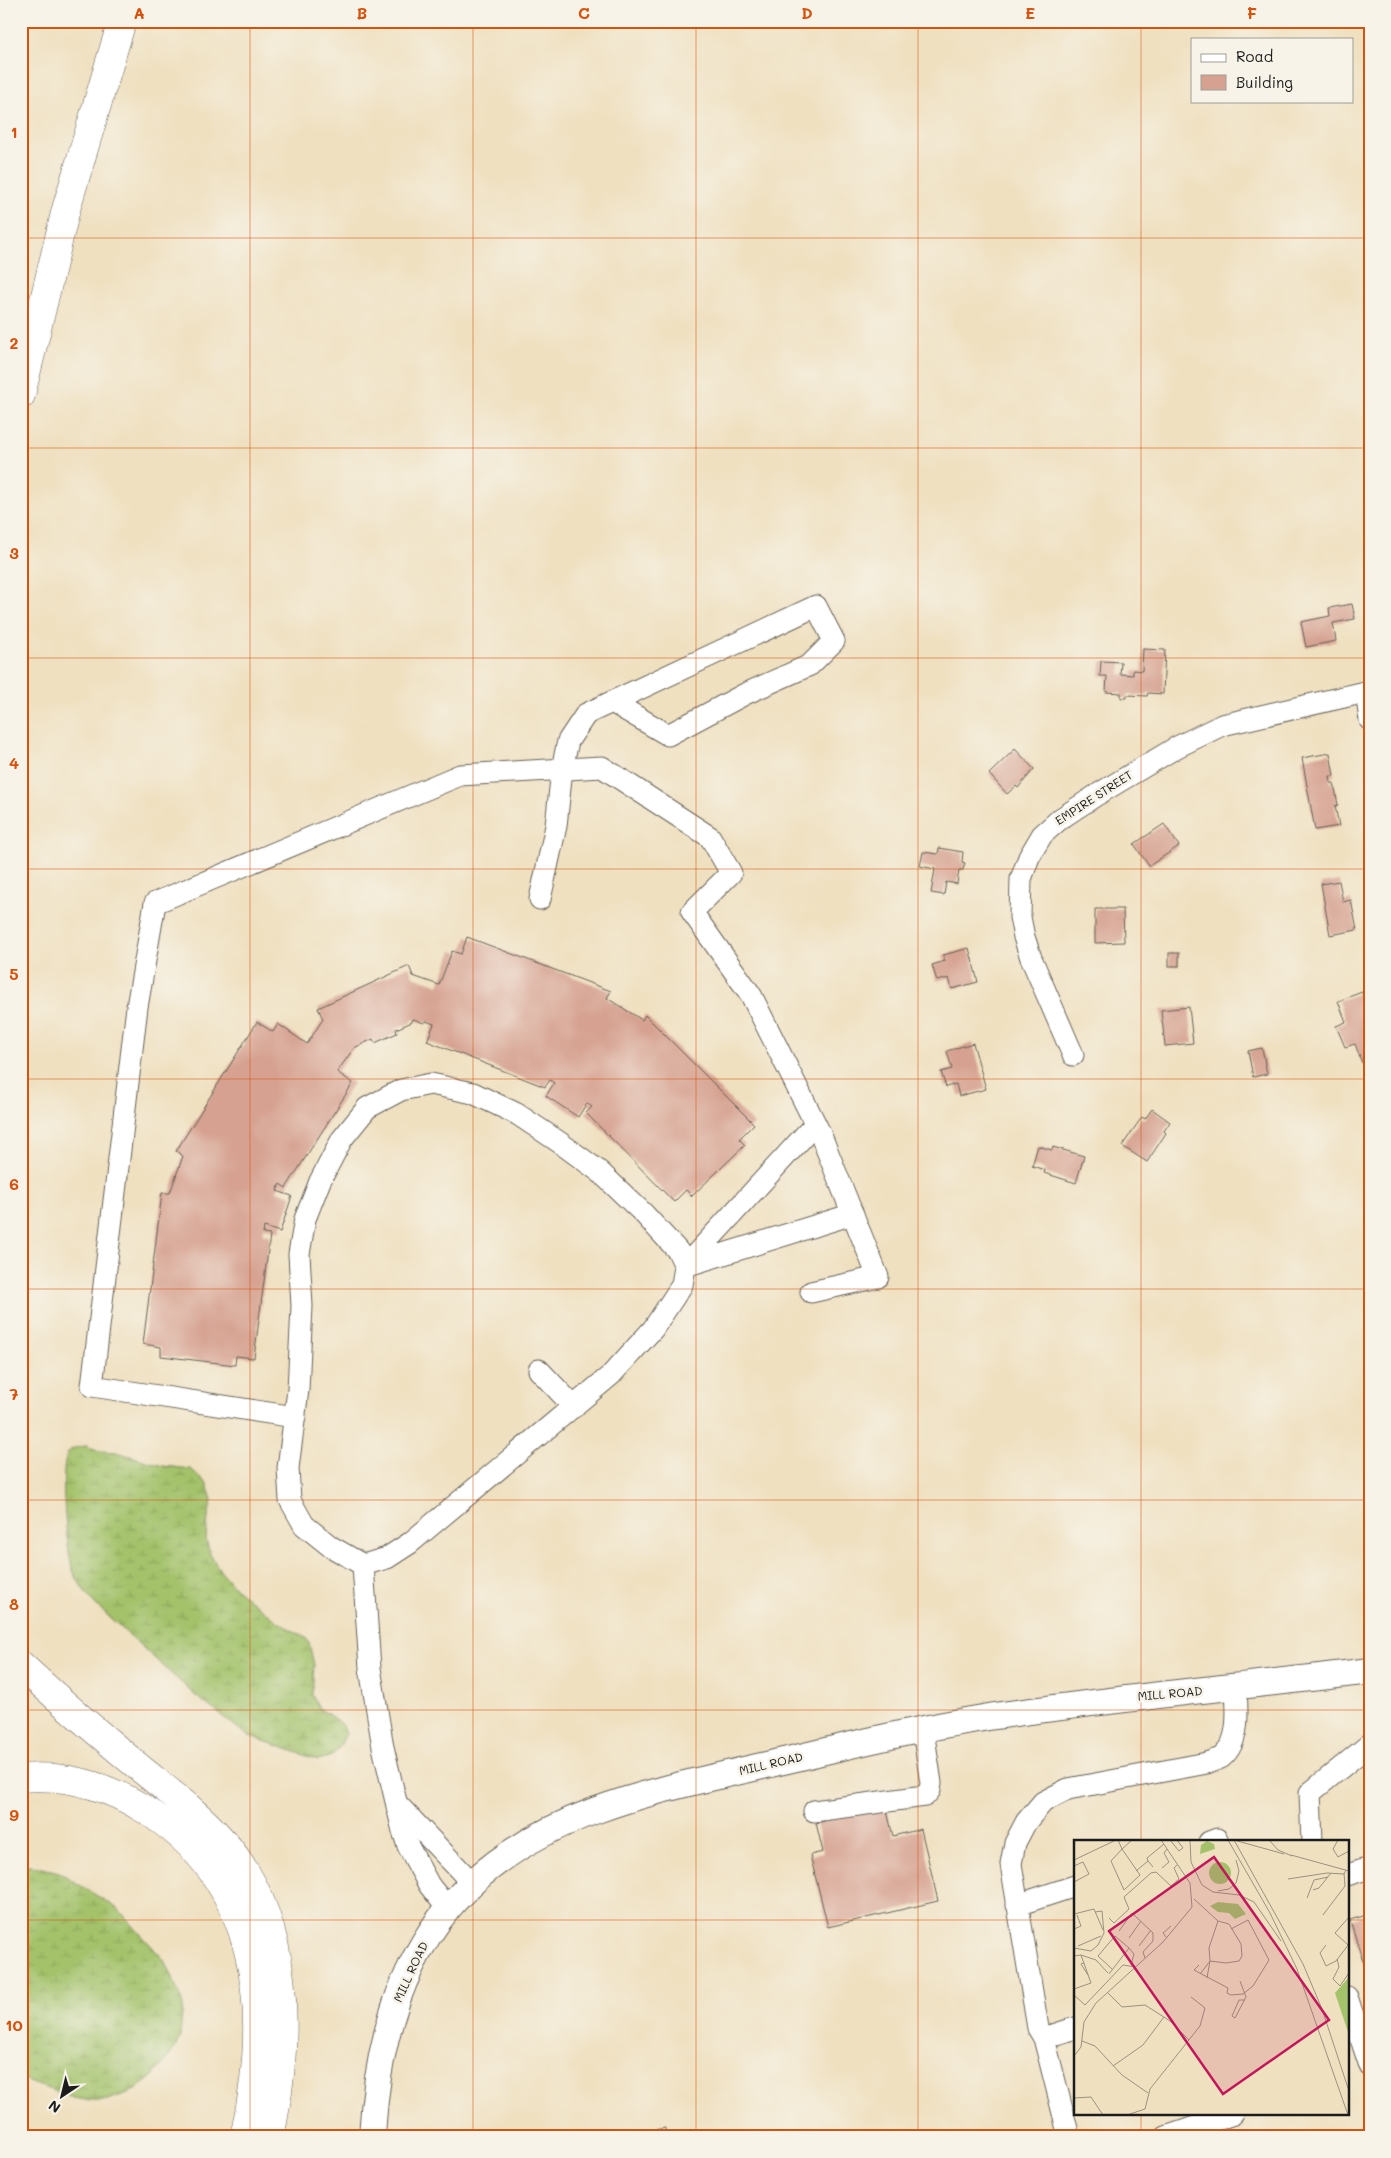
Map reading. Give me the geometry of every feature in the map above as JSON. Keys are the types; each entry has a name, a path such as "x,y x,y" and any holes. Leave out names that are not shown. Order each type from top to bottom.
{"highway":[{"path":"21,395 66,209 122,21"},
{"path":"21,1665 52,1694 195,1813 221,1839 244,1872 260,1900 275,1947 281,1979 282,2049 270,2137"},
{"path":"21,1778 48,1777 71,1780 113,1792 137,1805 156,1816 188,1842 202,1857 227,1892 246,1939 254,1973 257,2009 255,2062 244,2137"}],"main road":[{"name":"MILL ROAD","path":"372,2137 378,2070 384,2042 396,2001 416,1955 448,1909 472,1883 509,1854 550,1828 593,1810 690,1783 980,1719 1121,1699 1236,1688 1370,1671"}],"street":[{"path":"540,899 556,826 562,769 568,741 586,714 816,606 834,640 810,665 745,694 668,735 612,702"},
{"path":"1368,692 1370,720"},
{"name":"EMPIRE STREET","path":"1073,1055 1032,958 1024,937 1020,917 1021,879 1029,857 1042,835 1060,819 1095,796 1177,747 1222,725 1368,692"},
{"path":"295,1417 92,1386 137,1007 155,904 460,776 602,767 710,837 731,873 692,912 752,994 815,1124 878,1277 811,1292"},
{"path":"685,1266 678,1251 644,1214 600,1172 517,1114 473,1093 431,1084 401,1090 367,1108 342,1139 320,1181 306,1219 299,1254 302,1306 298,1390 288,1468 290,1500 304,1525 330,1546 363,1565 386,1558 410,1543 611,1375 653,1329 682,1285 685,1266 815,1124"},
{"path":"685,1266 853,1214"},
{"path":"539,1370 574,1407"},
{"path":"363,1565 370,1668 382,1747 408,1846 429,1885 448,1909"},
{"path":"1069,2137 1044,2038 1038,2028 1011,1864 1016,1843 1026,1822 1043,1802 1068,1789 1207,1763 1222,1756 1231,1743 1238,1722 1236,1688"},
{"path":"814,1811 925,1796 930,1790 931,1783 924,1730"},
{"path":"1312,1840 1310,1793 1370,1744"},
{"path":"397,1805 472,1883"},
{"path":"1348,1875 1370,1868"},
{"path":"1017,1905 1074,1886"},
{"path":"1348,2000 1370,2066"},
{"path":"1044,2038 1074,2028"},
{"path":"1166,2137 1227,2116"}],"green space":[{"path":"86,1446 100,1451 117,1452 163,1466 191,1469 207,1484 212,1500 206,1539 210,1554 221,1572 238,1591 280,1623 306,1638 314,1665 312,1695 319,1708 342,1724 346,1733 340,1746 332,1756 318,1760 247,1735 197,1697 91,1599 78,1580 71,1564 64,1492 65,1463 68,1452 78,1447"},
{"path":"21,1865 59,1872 118,1909 164,1960 183,2002 180,2037 174,2050 152,2077 135,2090 108,2100 86,2100 73,2098 21,2079"}],"building":[{"path":"1352,604 1355,619 1333,623 1336,641 1306,647 1301,622 1330,616 1329,608"},
{"path":"1143,649 1165,650 1163,694 1148,693 1147,696 1127,695 1127,698 1121,698 1121,693 1106,692 1107,676 1100,676 1101,661 1121,662 1120,674 1133,675 1133,670 1142,671"},
{"path":"1015,749 1034,769 1018,788 1016,786 1007,794 989,774"},
{"path":"1330,753 1334,776 1330,776 1331,783 1334,783 1338,805 1335,806 1339,826 1315,830 1302,758"},
{"path":"1164,824 1179,846 1149,866 1134,844"},
{"path":"939,848 963,852 962,862 965,863 963,870 959,870 957,884 946,882 944,895 931,893 935,869 920,866 923,852 938,854"},
{"path":"1339,881 1343,902 1351,900 1357,930 1330,935 1321,884"},
{"path":"1095,909 1123,909 1124,942 1095,943"},
{"path":"467,937 611,991 607,998 642,1020 645,1015 754,1124 739,1139 745,1145 692,1196 686,1190 674,1202 586,1113 592,1107 587,1103 578,1117 546,1096 554,1083 550,1080 545,1087 427,1041 434,1024 413,1019 412,1022 396,1029 397,1033 375,1043 373,1039 354,1048 337,1072 353,1083 286,1188 280,1184 277,1191 292,1196 280,1232 264,1227 263,1234 270,1235 254,1358 236,1356 235,1365 161,1356 161,1347 143,1344 162,1193 170,1193 183,1156 176,1151 257,1022 273,1032 278,1024 307,1044 323,1019 318,1008 409,966 413,976 439,985 452,951 461,954"},
{"path":"969,948 978,982 952,989 949,978 937,981 932,965 945,961 943,955"},
{"path":"1169,953 1179,953 1179,966 1169,966"},
{"path":"1362,992 1370,1013 1370,1061 1362,1063 1355,1044 1345,1047 1336,1026 1346,1022 1338,1001"},
{"path":"1189,1007 1193,1043 1165,1046 1161,1010"},
{"path":"973,1043 986,1089 959,1096 956,1084 946,1087 941,1072 952,1069 947,1051"},
{"path":"1262,1048 1267,1074 1253,1077 1248,1051"},
{"path":"1152,1109 1170,1122 1164,1131 1166,1133 1147,1162 1122,1146 1142,1117 1145,1119"},
{"path":"1038,1146 1052,1150 1053,1147 1084,1156 1076,1183 1044,1173 1045,1170 1032,1166"},
{"path":"886,1807 893,1836 921,1829 938,1901 828,1927 810,1855 823,1852 816,1823"},
{"path":"1370,1914 1370,1980 1369,1980 1350,1920"},
{"path":"636,2128 637,2133 665,2128 666,2137 599,2137 598,2135"}]}
